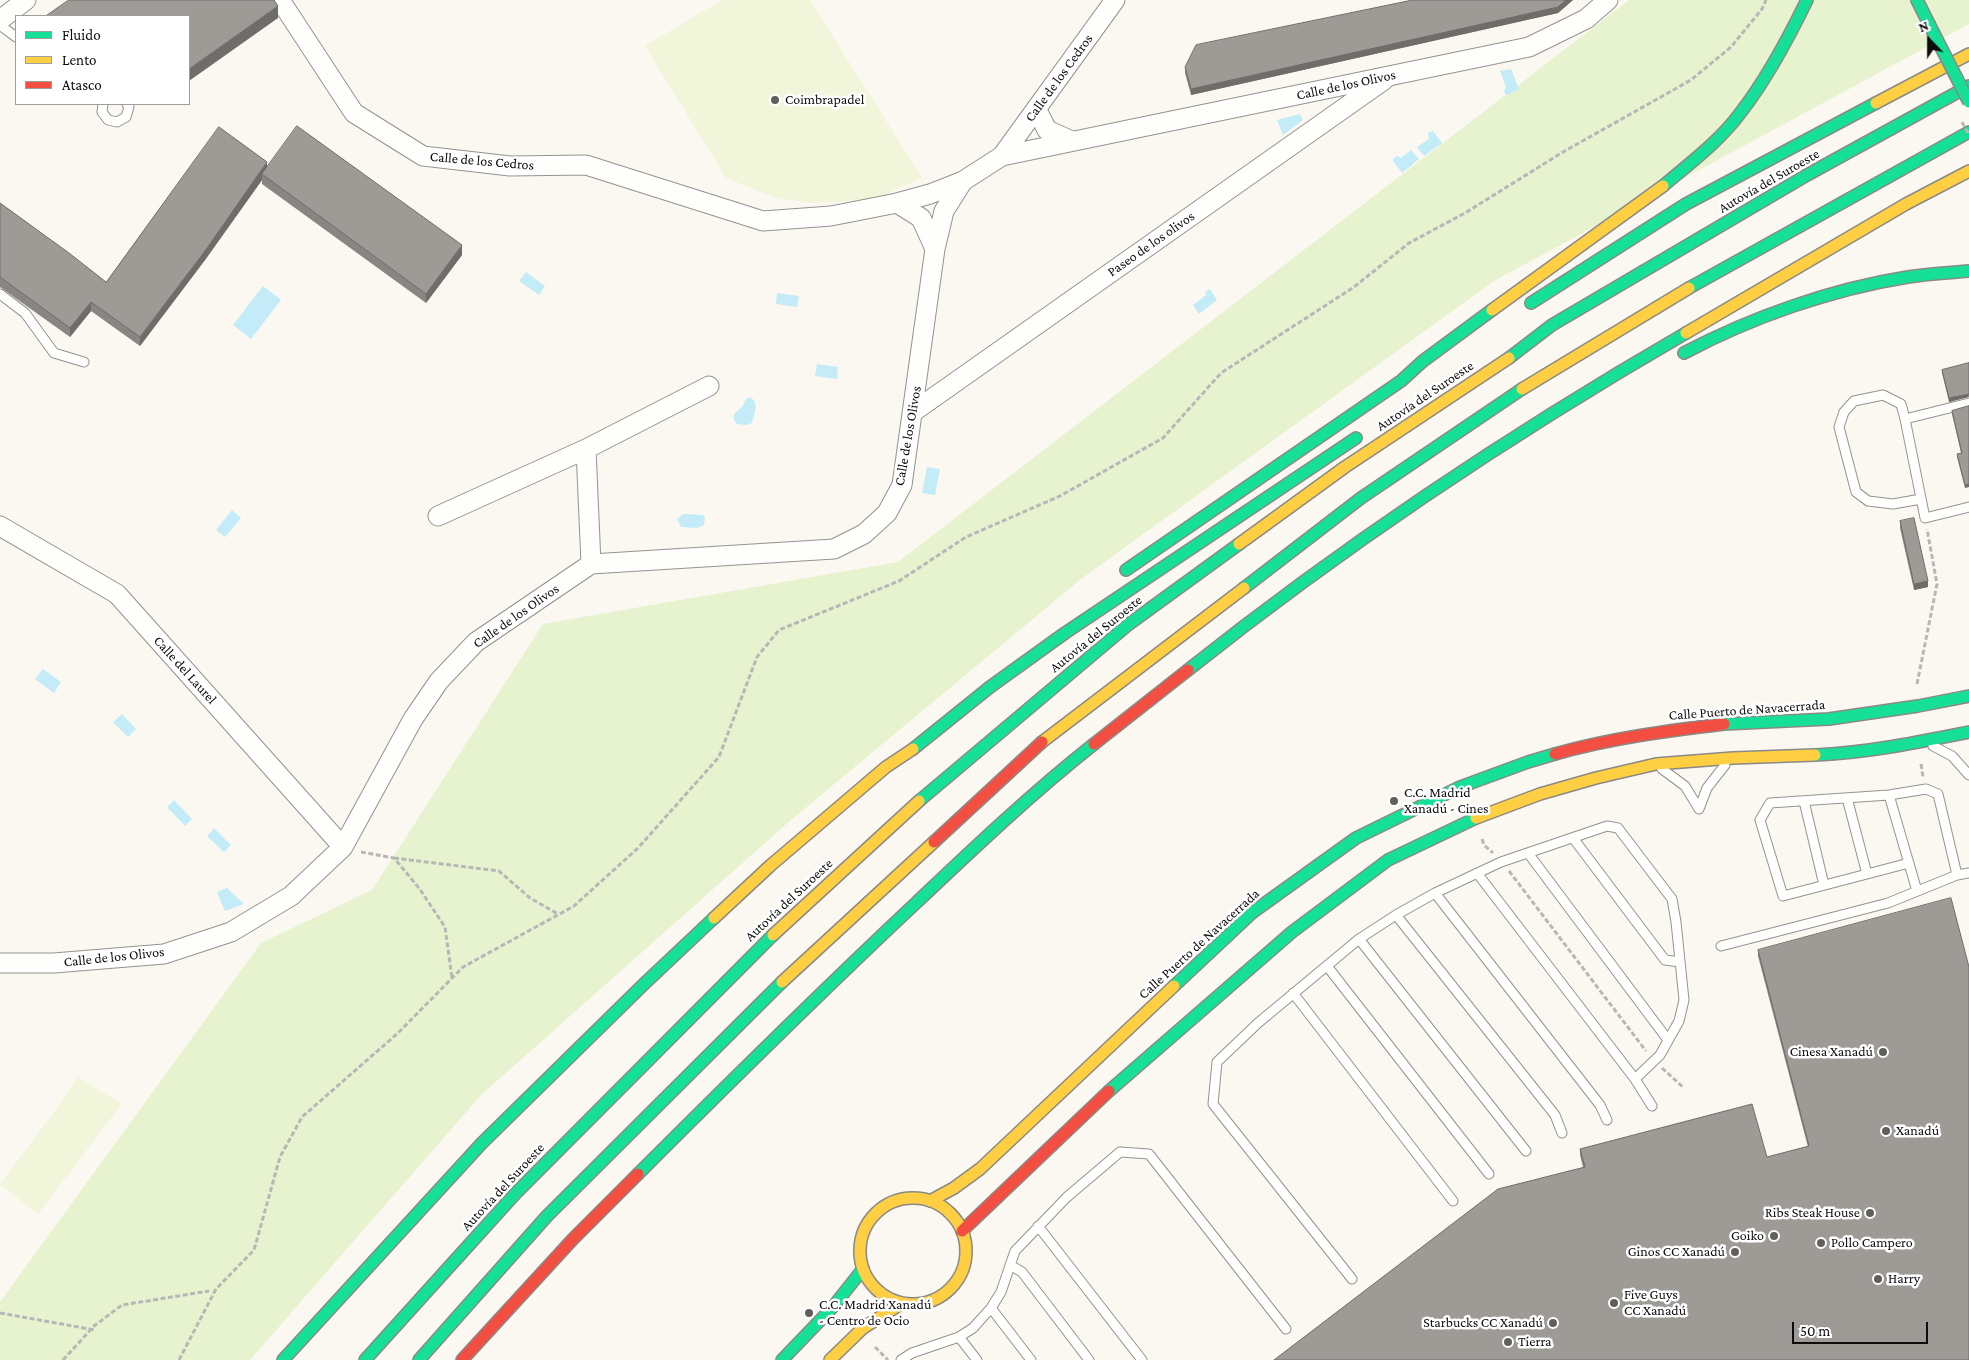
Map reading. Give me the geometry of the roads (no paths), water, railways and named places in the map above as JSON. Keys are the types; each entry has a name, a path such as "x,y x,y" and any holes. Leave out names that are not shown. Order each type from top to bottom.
{"main road":[{"path":"1115,578 1401,381 1423,361 1662,187 1708,149 1741,113 1790,36 1807,0"},
{"path":"1917,0 1969,102"},
{"path":"1520,310 1686,204 1969,54"},
{"name":"Autovía del Suroeste","path":"364,1360 515,1194 757,950 934,787 1129,624 1346,467 1509,358 1552,325 1808,175 1969,86"},
{"path":"419,1360 547,1216 771,993 1040,744 1361,498 1543,375 1719,271 1969,132"},
{"path":"462,1360 573,1239 811,1001 972,849 1064,768 1232,636 1380,527 1569,403 1637,361 1906,204 1969,171"},
{"path":"1670,361 1704,342 1767,316 1829,296 1902,278 1969,271"},
{"path":"1509,342 1552,325"},
{"path":"1401,381 1428,368 1461,347"},
{"path":"1569,403 1602,395"},
{"path":"283,1360 482,1143 644,984 771,865 886,767 904,756 990,687 1065,633 1362,434"},
{"path":"886,767 899,750 1022,649"},
{"name":"Calle Puerto de Navacerrada","path":"930,1201 954,1188 980,1169 1253,912 1356,838 1460,788 1528,762 1587,745 1658,732 1733,723 1829,719 1918,706 1969,696"},
{"path":"962,1231 1101,1098 1292,932 1388,860 1474,819 1540,794 1656,764 1733,758 1833,754 1924,742 1969,732"},
{"path":"913,1198 930,1201 943,1208 954,1218 962,1231 966,1246 965,1263 959,1278 948,1291 934,1300 919,1304 902,1303 889,1299 869,1281 863,1269 860,1252 862,1236 870,1221 882,1209 897,1201 913,1198"},
{"path":"782,1360 832,1308 863,1269"},
{"path":"830,1360 857,1331 875,1317 902,1303"}],"street":[{"path":"0,20 26,0"},
{"name":"Calle de los Cedros","path":"280,0 354,113 423,156 510,166 586,165 763,221 831,216 897,203 930,194 963,181"},
{"name":"Calle de los Cedros","path":"1002,156 1037,110 1114,0"},
{"name":"Calle de los Olivos","path":"1002,156 1529,47 1586,19 1608,0"},
{"name":"Paseo de los olivos","path":"913,412 1390,76"},
{"path":"1037,110 1047,130 1072,141"},
{"path":"963,181 1002,156"},
{"name":"Calle de los Olivos","path":"0,963 54,963 164,954 231,932 291,896 348,849 413,719 439,681 476,642 591,564 834,548 864,534 887,513 902,485 935,249 944,211 963,181"},
{"path":"897,203 921,218 935,249"},
{"path":"438,516 586,449 709,386"},
{"path":"586,449 591,564"},
{"name":"Calle del Laurel","path":"0,526 117,594 348,849"}],"lane":[{"path":"1789,15 1790,36"},
{"path":"0,25 15,36"},
{"path":"104,105 102,112 108,120 117,122 126,117 129,107 128,105"},
{"path":"0,294 24,313 54,353 84,362"},
{"path":"1921,499 1893,504 1868,501 1856,492 1839,427 1844,412 1854,400 1883,395 1901,404 1905,419 1925,518 1969,507"},
{"path":"1905,419 1969,403"},
{"path":"1924,742 1952,756 1969,773"},
{"path":"1656,764 1685,786 1699,809 1707,788 1720,770 1733,758"},
{"path":"1909,863 1783,896 1760,820 1770,803 1889,795 1926,789 1938,794 1958,875"},
{"path":"1889,795 1917,891"},
{"path":"1847,798 1867,874"},
{"path":"1804,801 1824,885"},
{"path":"1352,1279 1213,1104 1217,1062 1258,1023 1359,939 1435,893 1501,862 1607,826 1618,828 1672,899 1684,1000 1679,1020 1660,1055 1635,1079"},
{"path":"1573,838 1665,960 1680,962"},
{"path":"1528,853 1668,1040"},
{"path":"1477,873 1635,1079 1652,1106"},
{"path":"1721,946 1888,903 1958,875 1969,873"},
{"path":"1435,893 1600,1105 1607,1120"},
{"path":"1396,915 1555,1115 1562,1133"},
{"path":"1359,939 1526,1151"},
{"path":"1327,966 1489,1174"},
{"path":"1294,993 1453,1202"},
{"path":"901,1360 919,1350 959,1337 973,1328 991,1308 1001,1292 1015,1250 1067,1197 1120,1152 1148,1154 1286,1329"},
{"path":"1038,1226 1142,1360"},
{"path":"1010,1265 1022,1272 1089,1360"},
{"path":"991,1308 1032,1360"},
{"path":"959,1337 977,1360"},
{"path":"919,1350 923,1360"}],"water":[{"path":"1511,69 1519,89 1508,95 1504,91 1506,87 1500,71"},
{"path":"1300,114 1303,120 1283,135 1277,120"},
{"path":"1433,131 1442,143 1424,156 1417,147 1429,139 1428,133"},
{"path":"1411,150 1419,159 1402,173 1393,161 1394,158 1397,156 1401,158"},
{"path":"526,272 545,286 539,295 519,281"},
{"path":"263,286 281,300 251,339 233,325"},
{"path":"1210,289 1217,300 1199,314 1193,305 1206,295 1205,292"},
{"path":"777,293 799,296 797,307 776,304"},
{"path":"817,364 838,367 837,379 815,376"},
{"path":"750,397 756,405 752,423 746,425 737,424 733,418 735,413 742,407 746,399"},
{"path":"927,467 940,469 935,495 922,493"},
{"path":"232,510 241,518 225,537 216,530"},
{"path":"683,514 703,515 705,518 704,525 697,528 681,527 677,519"},
{"path":"43,669 61,682 54,693 35,679"},
{"path":"122,714 136,729 128,737 113,722"},
{"path":"174,800 192,819 185,826 167,807"},
{"path":"214,828 231,845 224,852 207,836"},
{"path":"227,888 244,904 225,911 217,892"}],"place":[{"name":"Coimbrapadel","path":"775,100"},
{"name":"C.C. Madrid Xanadú - Cines","path":"1394,801"},
{"name":"Cinesa Xanadú","path":"1883,1052"},
{"name":"Xanadú","path":"1886,1131"},
{"name":"Ribs Steak House","path":"1870,1213"},
{"name":"Goiko","path":"1774,1236"},
{"name":"Pollo Campero","path":"1821,1243"},
{"name":"Ginos CC Xanadú","path":"1735,1252"},
{"name":"Harry","path":"1878,1279"},
{"name":"Five Guys CC Xanadú","path":"1614,1303"},
{"name":"C.C. Madrid Xanadú - Centro de Ocio","path":"809,1313"},
{"name":"Starbucks CC Xanadú","path":"1553,1323"},
{"name":"Tierra","path":"1508,1342"}]}
